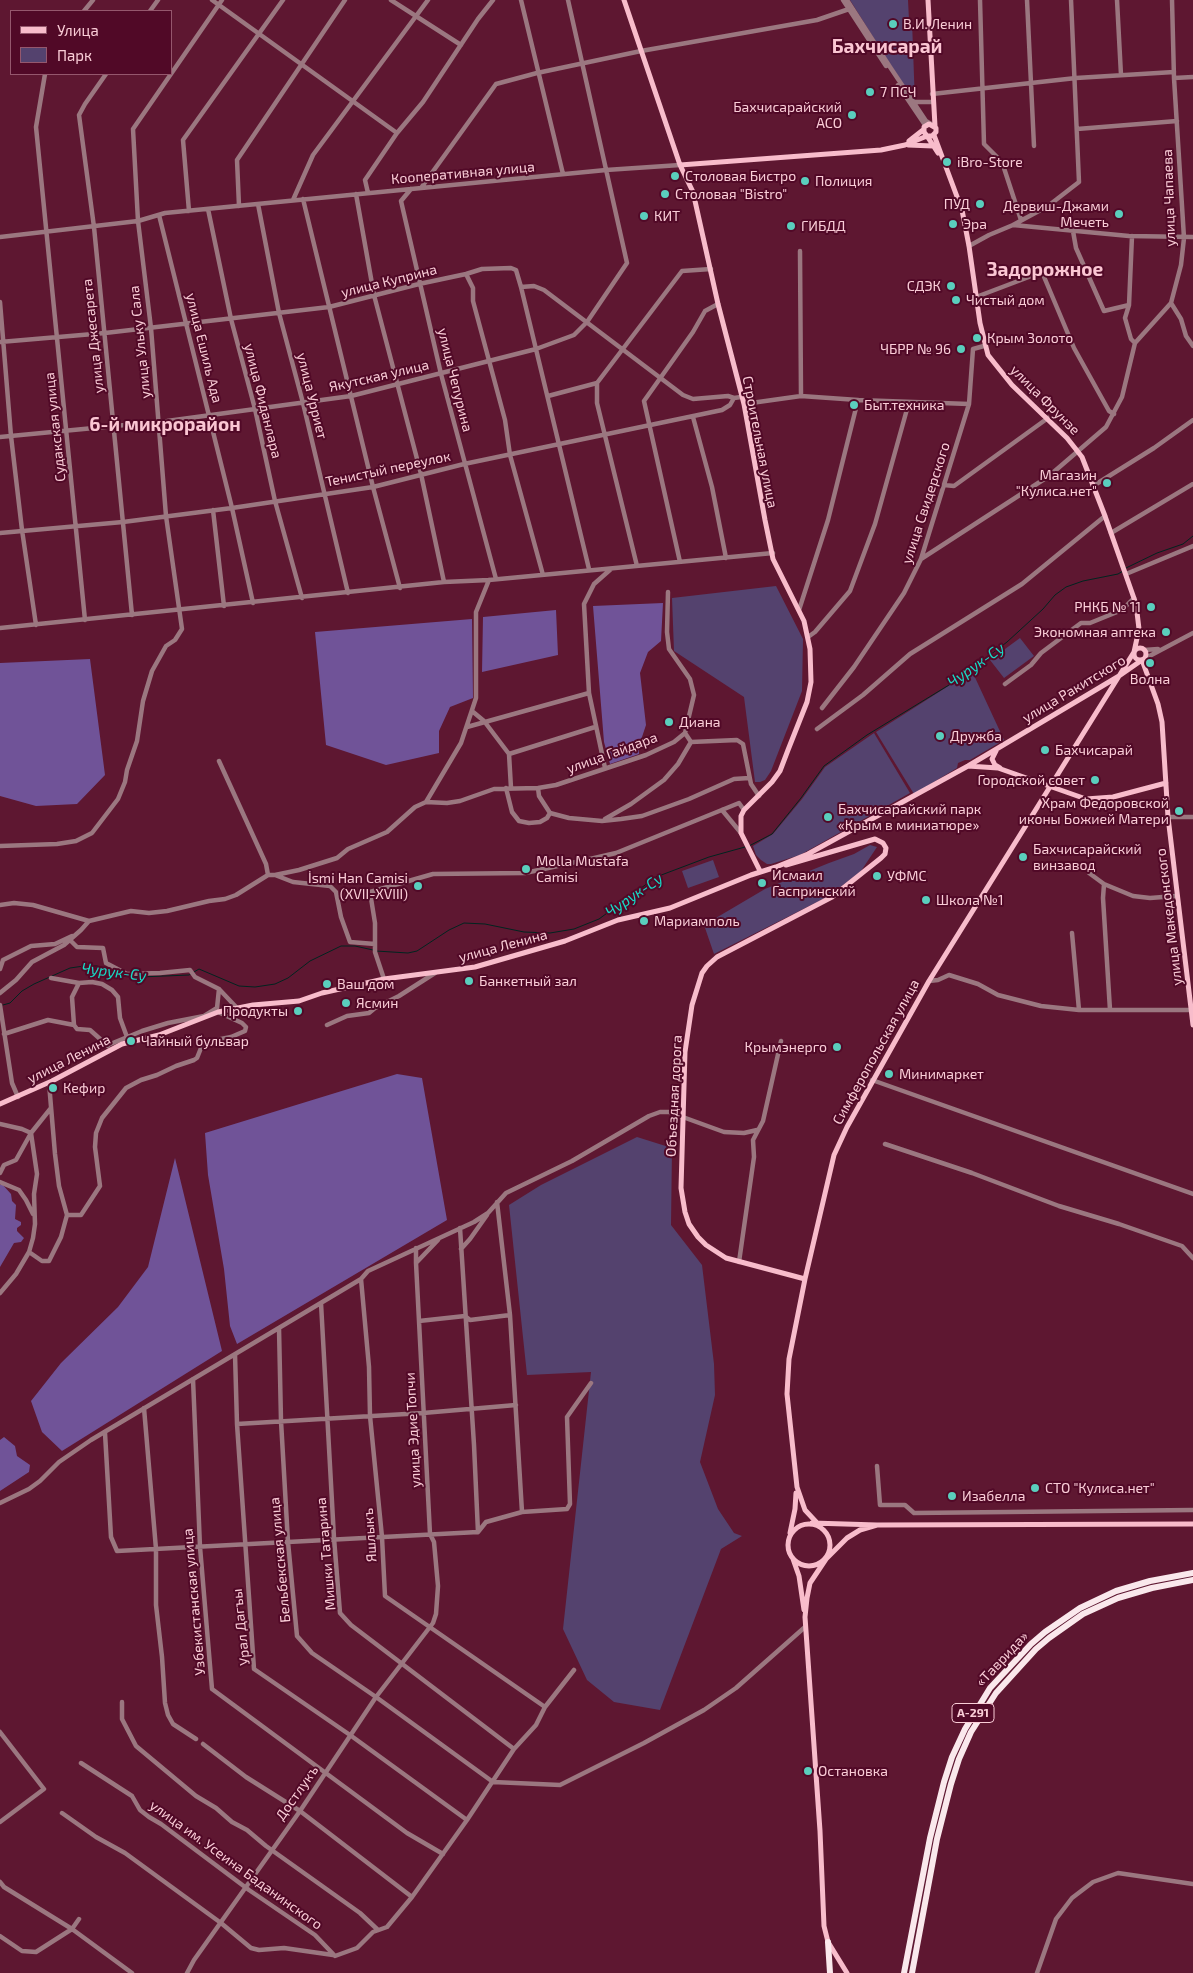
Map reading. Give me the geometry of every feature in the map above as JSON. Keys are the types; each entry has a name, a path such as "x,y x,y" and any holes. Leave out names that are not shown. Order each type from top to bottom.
{"highway":[{"name":"«Таврида»","path":"904,1973 930,1838 944,1782 952,1757 965,1729 990,1688 1045,1632 1080,1608 1116,1591 1150,1581 1193,1573"},
{"name":"«Таврида»","path":"912,1973 937,1839 950,1784 971,1732 996,1693 1036,1649 1083,1614 1118,1598 1152,1588 1193,1580"},
{"path":"828,1942 830,1973"}],"main road":[{"name":"Строительная улица","path":"624,0 680,165 694,192 718,304 744,404 764,520 775,565 794,598 808,637 812,660 807,702 780,771 772,782 744,810"},
{"path":"928,0 932,102 927,136 943,162"},
{"path":"929,126 936,130 934,135"},
{"path":"905,145 929,126"},
{"name":"Кооперативная улица","path":"680,165 881,150 905,145 934,135"},
{"name":"улица Фрунзе","path":"934,135 962,210 984,346 995,365 1012,385 1048,418 1078,451 1085,463 1126,574 1134,598 1140,629 1134,652 1119,676"},
{"path":"905,145 933,146"},
{"path":"1140,629 1146,656 1142,660 1135,658 1134,652 1139,648 1144,650"},
{"name":"улица Ракитского","path":"968,766 1119,676 1142,660"},
{"name":"улица Македонского","path":"1142,660 1158,704 1162,722 1168,817 1176,896 1193,1025"},
{"name":"Симферопольская улица","path":"816,1524 803,1507 797,1487 787,1394 789,1359 805,1279 834,1155 846,1127 929,981 1119,676"},
{"path":"1000,748 992,759 995,765 1074,796 1097,799 1166,783"},
{"path":"968,766 1002,769"},
{"name":"улица Ленина","path":"0,1104 48,1083 109,1047 159,1035 218,1012 299,1001 322,993 384,979 475,968 565,941 618,920 670,908 808,854 968,766"},
{"path":"744,810 740,824 742,833 760,872"},
{"name":"Объездная дорога","path":"776,867 875,839 883,843 886,848 885,854 881,858 832,897 730,950 707,966 697,983 685,1052 681,1188 687,1218 698,1237 706,1245 726,1258 805,1279"},
{"name":"Симферопольская улица","path":"790,1533 797,1487"},
{"path":"791,1557 799,1564 806,1566 826,1559 830,1547 829,1540 826,1533 816,1524"},
{"path":"805,1617 799,1576 787,1544 790,1533 798,1526 816,1524 1193,1524"},
{"path":"847,1973 828,1942 824,1926 805,1617 810,1583 826,1559 847,1538 860,1530 877,1525"}],"street":[{"path":"85,10 93,0"},
{"path":"212,0 220,2 260,34 397,133"},
{"path":"189,211 183,140 283,0"},
{"path":"239,206 237,160 345,0"},
{"path":"391,0 461,45"},
{"path":"293,200 313,155 428,0"},
{"path":"368,193 365,180 397,133 423,102 493,0"},
{"path":"520,0 563,174"},
{"name":"Якутская улица","path":"0,437 159,422 351,396 536,350 566,340 580,330 627,263 568,0"},
{"path":"845,0 929,126"},
{"path":"980,0 984,144 1002,162 1021,220"},
{"path":"1027,0 1034,146"},
{"path":"969,246 1048,206 1079,182 1076,78 1071,0"},
{"path":"1117,0 1121,75"},
{"name":"улица Чапаева","path":"921,559 1049,476 1106,428 1122,397 1135,343 1171,303 1181,265 1184,238 1174,75 1172,0"},
{"name":"улица Ульку Сала","path":"172,72 220,2"},
{"path":"421,188 496,84 537,73 641,51 817,20 850,8"},
{"name":"Судакская улица","path":"45,75 36,127 86,620"},
{"name":"улица Джесарета","path":"105,75 79,115 94,226 132,615"},
{"name":"улица Ульку Сала","path":"0,846 57,844 76,841 92,833 118,799 125,782 137,741 142,701 152,671 166,646 175,640 182,629 166,516 151,328 138,221 133,129 170,75"},
{"path":"932,94 1076,78 1121,75 1193,76"},
{"path":"912,102 932,102"},
{"path":"1077,129 1177,121"},
{"name":"Кооперативная улица","path":"0,237 138,221 159,215 189,211 563,174 680,165"},
{"name":"улица Чепурина","path":"411,189 401,201 419,284 440,374 496,579"},
{"path":"356,194 374,295 421,474 444,582"},
{"path":"303,199 373,487 400,588"},
{"name":"улица Урриет","path":"258,204 279,313 303,403 348,593"},
{"name":"улица Фиданлара","path":"208,209 231,319 255,409 275,501 302,598"},
{"name":"улица Ешиль Ада","path":"159,215 232,508 253,603"},
{"path":"1013,224 1132,236 1193,237"},
{"path":"1073,231 1076,248 1104,311 1130,304"},
{"path":"1132,236 1130,304 1124,318 1131,339 1135,343"},
{"path":"800,251 800,396"},
{"name":"улица Куприна","path":"2,342 58,338 329,307 482,269 511,268 516,270 521,287"},
{"path":"637,566 597,403 598,383 622,348 682,271 710,269"},
{"path":"976,297 1042,272 1074,348 1109,411 1114,414"},
{"path":"466,274 473,288 473,301 505,420 510,455 544,575"},
{"path":"588,569 560,443 521,287 534,286 544,290 683,395 693,399 728,396 734,398"},
{"path":"0,302 11,436 36,624"},
{"path":"1171,303 1180,319 1186,336 1193,346"},
{"path":"680,562 644,401 693,332 705,310 718,304"},
{"name":"улица Свидерского","path":"822,708 854,667 904,593 921,559 969,404 973,349 984,346"},
{"path":"548,396 598,383"},
{"path":"744,404 800,396 969,404"},
{"name":"Тенистый переулок","path":"0,533 122,522 373,487 464,464 722,410 730,405 734,398 741,397"},
{"path":"798,610 828,520 858,400"},
{"path":"808,637 815,632 849,593 856,577 875,524 909,402"},
{"path":"693,417 712,487 726,558"},
{"path":"944,485 954,486 1048,418"},
{"path":"1093,486 1154,448 1193,420"},
{"path":"1111,533 1193,484"},
{"path":"213,510 224,606"},
{"path":"817,729 876,685 910,654 1022,584 1105,516"},
{"path":"926,543 930,549 936,550"},
{"path":"1126,574 1193,546"},
{"path":"0,628 444,582 489,580 588,569 773,553"},
{"path":"605,768 589,693 584,604 594,584 611,568"},
{"path":"0,903 33,905 89,921 131,911 149,913 167,911 225,899 236,895 268,875 299,870 337,858 348,849 387,832 415,807 426,802 461,743 476,698 476,612 489,580"},
{"path":"668,592 668,650 690,679 694,695 685,733 691,742"},
{"path":"1005,684 1031,665 1041,653 1081,624 1122,610 1134,598"},
{"name":"улица Ракитского","path":"1142,660 1193,633"},
{"path":"1144,650 1152,651 1162,648"},
{"path":"467,727 589,693"},
{"path":"472,710 484,721 509,754 508,788 512,812 518,821 540,822 547,818 550,813"},
{"path":"509,754 595,727"},
{"name":"улица Гайдара","path":"426,802 447,803 460,801 494,789 538,788 556,785 646,755 674,742 685,733"},
{"path":"691,742 737,740 743,744 749,778 759,796"},
{"path":"602,821 631,804 664,780 678,764 691,742"},
{"path":"219,761 266,864 268,875"},
{"path":"538,788 539,796 550,813 569,818 602,821 642,816 689,800 734,779 749,778"},
{"path":"384,979 375,948 376,923 370,892 433,874 525,873 590,859 616,853 739,803 744,810"},
{"path":"722,810 742,833"},
{"path":"1168,817 1193,817"},
{"path":"1089,873 1104,884 1140,897 1159,898 1176,896"},
{"path":"275,874 293,882 330,886 336,892 341,917 350,942 375,948"},
{"path":"1104,884 1103,898 1110,1010"},
{"path":"0,993 16,980 32,962 70,940 89,921"},
{"path":"0,969 2,958 31,946 55,944 81,930"},
{"path":"1072,933 1079,1010"},
{"path":"70,940 77,947 103,948 106,963 127,974 190,970 195,977 219,989 237,1008"},
{"path":"327,1024 347,1016 369,1013 435,973"},
{"path":"929,981 938,980 948,975 978,984 998,994 1041,1006 1079,1010 1191,1010"},
{"path":"52,978 79,983 92,982 112,990 118,997 120,1018 127,1037"},
{"path":"74,1025 72,997 79,983"},
{"path":"4,1034 48,1020 74,1025 77,1029 90,1030 109,1047 127,1037 168,1023 204,1016 217,1008 219,989"},
{"path":"0,1005 12,1083 18,1097"},
{"path":"67,1216 81,1215 100,1186 95,1146 96,1133 102,1118 126,1088 140,1080 157,1076 176,1066 194,1060 197,1058 201,1048 211,1042 245,1031 246,1027 242,1023 218,1012"},
{"path":"739,1262 754,1157 753,1140 763,1122 781,1041"},
{"path":"872,1080 1193,1194"},
{"path":"29,1252 42,1260 49,1261 61,1237 67,1216 59,1186 48,1083"},
{"path":"0,1173 4,1165 16,1160 31,1132 51,1108"},
{"path":"461,1249 488,1213 506,1193 572,1161 649,1116 660,1112 669,1112 724,1132 757,1130"},
{"path":"0,1124 31,1132"},
{"path":"0,1294 16,1274 29,1252 35,1224 34,1194 37,1174 31,1132"},
{"path":"744,1132 753,1140"},
{"path":"884,1144 972,1173 1059,1206 1182,1246 1193,1258"},
{"path":"0,1182 19,1190 32,1209 35,1224"},
{"path":"497,1202 510,1315 522,1512"},
{"path":"0,1503 29,1489 59,1462 91,1440 361,1280 368,1271 488,1213"},
{"path":"460,1228 478,1532"},
{"path":"416,1263 441,1237"},
{"name":"улица Эдие Топчи","path":"416,1248 430,1534 434,1542 438,1586 436,1614 434,1623 429,1628"},
{"name":"Яшлыкъ","path":"361,1280 369,1367 370,1416 386,1596 429,1628 545,1707"},
{"name":"Мишки Татарина","path":"321,1303 340,1613 351,1625 514,1749"},
{"path":"419,1321 465,1316 470,1320 510,1315"},
{"name":"Бельбекская улица","path":"279,1328 281,1421 288,1542 297,1636 312,1653 493,1782"},
{"name":"Урал Дагъы","path":"235,1354 244,1544 254,1669 350,1735 467,1820"},
{"name":"Узбекистанская улица","path":"193,1379 200,1547 212,1689 407,1833 443,1854"},
{"path":"104,1433 111,1537 117,1551 334,1538 478,1532 486,1522 522,1512 566,1509 570,1504 567,1417 591,1383"},
{"path":"237,1424 424,1413 516,1405"},
{"path":"144,1408 156,1549 156,1605 165,1703 173,1724 196,1740"},
{"path":"877,1466 880,1506 905,1505 914,1513 1193,1510"},
{"path":"493,1782 560,1785 636,1748 704,1710 736,1688 805,1627"},
{"name":"Достлукъ","path":"188,1973 194,1960 271,1849 300,1811 376,1697 429,1628"},
{"path":"62,1812 96,1837 125,1853 221,1923 251,1948 259,1950 284,1948 335,1956 357,1948 363,1940 378,1930 387,1927 412,1897 467,1820 514,1749 536,1725 545,1707 574,1670"},
{"path":"122,1702 122,1719 136,1746 196,1796 216,1808 232,1822 247,1830 360,1913 378,1930"},
{"path":"0,1732 44,1789 0,1822"},
{"path":"203,1744 246,1777 300,1811 412,1897"},
{"name":"улица им. Усеина Баданинского","path":"82,1764 132,1796 140,1810 245,1887 315,1935 335,1956"},
{"path":"1037,1973 1056,1919 1072,1898 1093,1882 1118,1873 1193,1884"},
{"path":"0,1882 4,1888 72,1930 132,1973"},
{"path":"0,1936 22,1952 36,1952 72,1930 79,1919"}],"green space":[{"path":"850,0 908,0 909,20 912,21 915,104"},
{"path":"776,586 803,639 802,691 771,771 765,780 755,782 744,697 674,651 672,598"},
{"path":"1020,638 1034,656 1004,678 990,660"},
{"name":"Дружба","path":"972,671 1004,740 970,760 958,763 957,768 914,794 876,732"},
{"name":"Бахчисарайский парк «Крым в миниатюре»","path":"874,733 910,793 800,855 771,864 761,860 756,855 753,846 773,834 825,767"},
{"path":"870,845 877,847 861,871 829,896 714,954 704,925 765,889 854,854"},
{"path":"713,860 719,877 688,888 682,871"},
{"path":"637,1137 672,1148 671,1225 702,1265 714,1364 715,1395 700,1462 718,1509 734,1533 742,1536 721,1549 660,1710 614,1702 587,1680 563,1629 591,1372 527,1375 509,1205 541,1185"}],"shaded area":[{"path":"663,603 661,641 648,652 640,673 646,725 639,746 639,754 610,764 604,742 593,606"},
{"path":"556,610 558,655 482,672 483,617"},
{"path":"472,619 473,698 450,707 439,731 439,753 386,765 326,745 315,632"},
{"path":"90,659 105,775 77,804 36,806 0,796 0,663"},
{"path":"397,1074 422,1078 447,1220 237,1344 230,1326 224,1269 208,1175 205,1133"},
{"path":"175,1158 222,1351 62,1451 42,1432 31,1401 61,1363 118,1307 148,1267"},
{"path":"2,1184 11,1194 12,1201 16,1205 15,1219 21,1222 17,1231 24,1238 21,1242 14,1243 0,1267 0,1185"},
{"path":"4,1437 15,1446 17,1456 30,1465 29,1472 0,1491 0,1440"}],"waterway":[{"name":"Чурук-Су","path":"1126,568 1157,553 1183,544 1193,536"},
{"name":"Чурук-Су","path":"749,846 772,834 824,766 867,735 949,685 973,668 1007,642 1043,609 1055,595 1066,587 1083,581 1118,574 1123,571"},
{"name":"Чурук-Су","path":"376,951 408,953 417,951 449,930 464,923 485,924 524,932 550,933 574,929 599,919 656,877 709,857 745,847"},
{"name":"Чурук-Су","path":"3,1005 10,1003 22,991 34,984 70,968 97,966 121,976 140,977 189,975 199,969 239,986 255,987 275,984 288,978 310,961 341,946 355,946 373,950"}],"place":[{"name":"В.И. Ленин","path":"893,24"},
{"name":"7 ПСЧ","path":"870,92"},
{"name":"Бахчисарайский АСО","path":"852,115"},
{"name":"iBro-Store","path":"947,162"},
{"name":"Столовая Бистро","path":"675,176"},
{"name":"Полиция","path":"805,181"},
{"name":"Столовая \"Bistro\"","path":"665,194"},
{"name":"ПУД","path":"980,204"},
{"name":"Дервиш-Джами Мечеть","path":"1119,214"},
{"name":"КИТ","path":"644,216"},
{"name":"Эра","path":"953,224"},
{"name":"ГИБДД","path":"791,226"},
{"name":"СДЭК","path":"951,286"},
{"name":"Чистый дом","path":"956,300"},
{"name":"Крым Золото","path":"977,338"},
{"name":"ЧБРР № 96","path":"961,349"},
{"name":"Быт.техника","path":"854,405"},
{"name":"Магазин \"Кулиса.нет\"","path":"1107,483"},
{"name":"РНКБ № 11","path":"1151,607"},
{"name":"Экономная аптека","path":"1166,632"},
{"name":"Волна","path":"1150,663"},
{"name":"Диана","path":"669,722"},
{"name":"Дружба","path":"940,736"},
{"name":"Бахчисарай","path":"1045,750"},
{"name":"Городской совет","path":"1095,780"},
{"name":"Xрам Федоровской иконы Божией Матери","path":"1179,811"},
{"name":"Бахчисарайский парк «Крым в миниатюре»","path":"828,817"},
{"name":"Бахчисарайский винзавод","path":"1023,857"},
{"name":"Molla Mustafa Camisi","path":"526,869"},
{"name":"УФМС","path":"877,876"},
{"name":"Исмаил Гаспринский","path":"762,883"},
{"name":"İsmi Han Camisi (XVII-XVIII)","path":"418,886"},
{"name":"Школа №1","path":"926,900"},
{"name":"Мариамполь","path":"644,921"},
{"name":"Банкетный зал","path":"469,981"},
{"name":"Ваш дом","path":"327,984"},
{"name":"Ясмин","path":"346,1003"},
{"name":"Продукты","path":"298,1011"},
{"name":"Чайный бульвар","path":"131,1041"},
{"name":"Крымэнерго","path":"837,1047"},
{"name":"Минимаркет","path":"889,1074"},
{"name":"Кефир","path":"53,1088"},
{"name":"СТО \"Кулиса.нет\"","path":"1035,1488"},
{"name":"Изабелла","path":"952,1496"},
{"name":"Остановка","path":"808,1771"}],"district":[{"name":"Бахчисарай","path":"887,47"},
{"name":"Задорожное","path":"1045,270"},
{"name":"6-й микрорайон","path":"165,425"}]}
